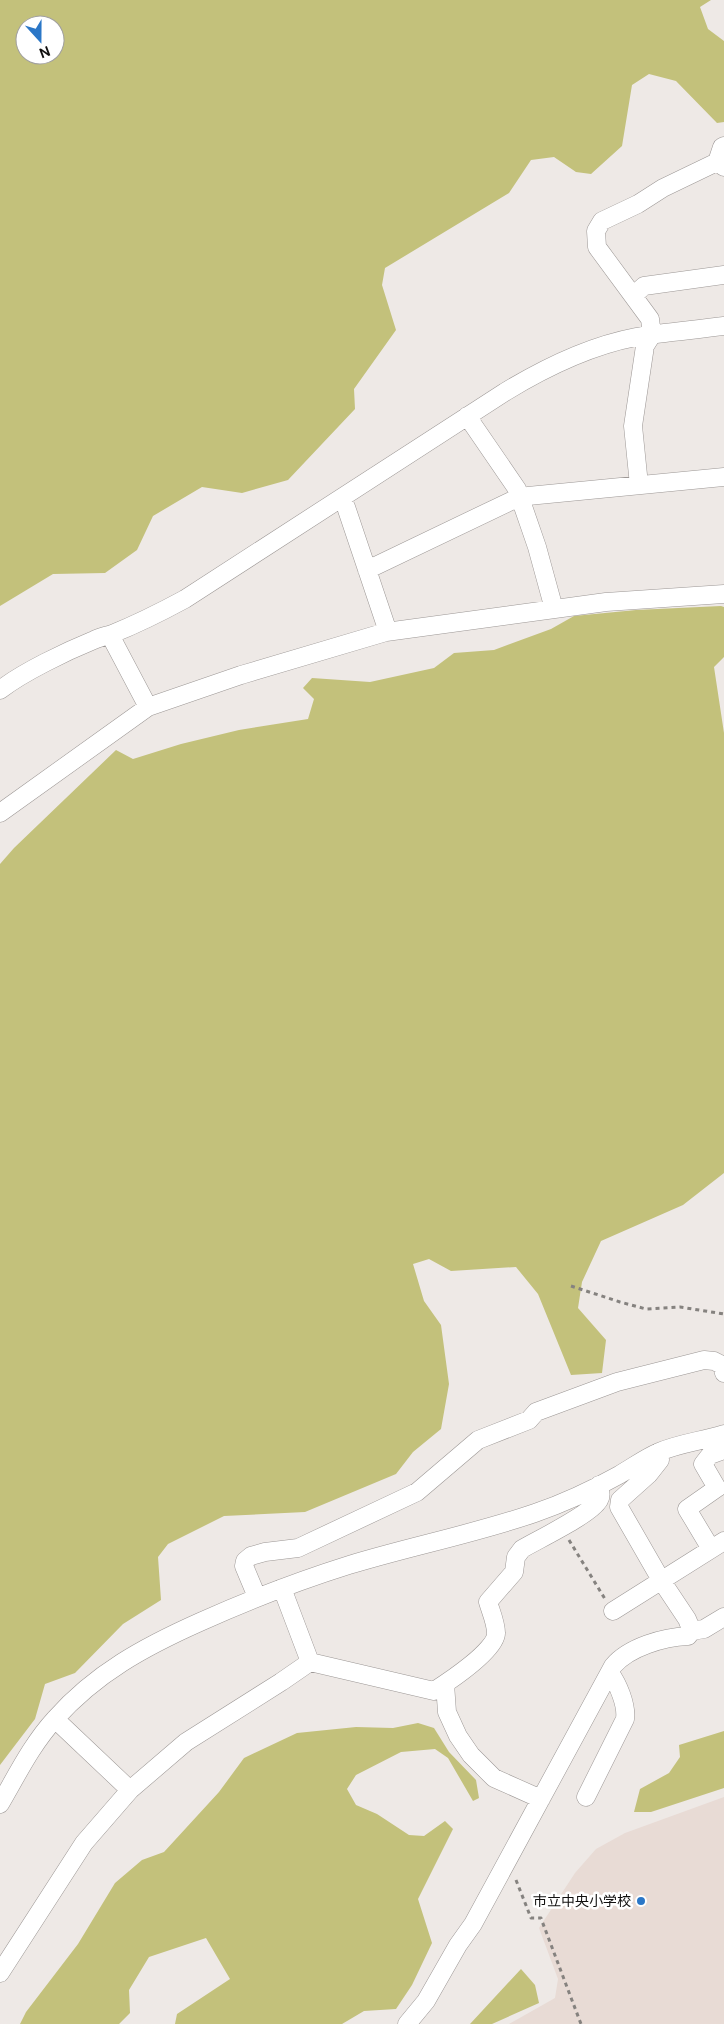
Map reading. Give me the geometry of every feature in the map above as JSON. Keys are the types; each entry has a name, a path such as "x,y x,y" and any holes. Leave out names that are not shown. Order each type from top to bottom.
{"street":[{"path":"638,485 632,426 645,346 652,336 650,319 597,247 596,232 602,221 638,204 663,188 720,165 722,146 724,146"},
{"path":"634,295 644,286 724,274"},
{"path":"0,690 12,681 95,639 110,635 148,619 185,599 467,416 555,363 636,337 724,326"},
{"path":"467,416 517,489 537,546 554,609"},
{"path":"367,570 510,501 521,498 724,477"},
{"path":"341,499 346,507 386,632"},
{"path":"0,813 148,707 241,675 386,632 606,602 724,594"},
{"path":"110,635 148,707"},
{"path":"257,1597 244,1566 245,1561 252,1556 266,1552 298,1548 416,1492 478,1440 529,1420 536,1412 617,1382 704,1360 714,1360 722,1365 724,1373"},
{"path":"0,1804 33,1747 55,1719 93,1682 117,1664 153,1643 257,1597 282,1588 351,1565 536,1512 599,1486 659,1452 679,1444 724,1434"},
{"path":"613,1611 718,1545 688,1509 717,1488 703,1464 710,1455 724,1450"},
{"path":"659,1452 660,1460 649,1474 620,1500 619,1507 661,1580 687,1619 692,1631"},
{"path":"0,1973 84,1843 130,1790 186,1742 310,1662 434,1691 458,1675 492,1645 496,1634 488,1602 514,1572 516,1557 522,1548 560,1528 598,1501 601,1494 599,1486"},
{"path":"282,1588 310,1662"},
{"path":"407,2024 426,2001 458,1945 473,1924 620,1658 658,1642 688,1636 692,1631 704,1629 724,1617"},
{"path":"586,1797 625,1719 626,1713 610,1673"},
{"path":"445,1684 447,1712 458,1736 471,1754 494,1778 541,1799"},
{"path":"55,1719 130,1790"}],"path":[{"path":"571,1286 646,1309 680,1307 724,1314"},
{"path":"560,1528 613,1611"},
{"path":"508,1859 531,1918 541,1918 542,1920 581,2024"}],"shaded area":[{"path":"0,0 711,0 700,7 708,29 724,41 724,122 717,123 676,81 649,74 632,85 622,146 591,174 576,172 554,157 531,160 509,193 385,268 382,285 396,330 354,389 355,409 288,480 242,493 202,487 153,516 137,550 105,573 53,574 0,606"},
{"path":"724,607 724,657 714,667 724,733 724,1173 683,1205 601,1241 582,1282 578,1308 606,1340 602,1373 571,1375 538,1294 516,1267 451,1271 429,1259 413,1264 424,1301 441,1325 449,1384 441,1429 413,1452 396,1474 305,1512 224,1516 168,1544 158,1557 161,1600 123,1624 75,1673 45,1684 35,1719 0,1765 0,864 14,848 116,750 133,759 181,744 239,730 308,719 314,699 303,688 312,678 370,682 434,668 454,653 494,650 551,629 574,616 636,610"},
{"path":"418,1723 434,1728 449,1752 476,1780 479,1798 473,1801 448,1758 435,1749 401,1752 356,1775 347,1789 356,1805 377,1814 409,1835 424,1836 445,1821 453,1829 418,1899 432,1943 412,1985 396,2009 364,2011 342,2024 175,2024 177,2014 230,1979 206,1938 149,1957 129,1990 130,2013 119,2024 20,2024 26,2012 78,1944 115,1883 142,1860 164,1852 219,1792 244,1758 297,1733 356,1727 393,1728"},
{"path":"724,1731 724,1788 651,1812 634,1812 640,1789 669,1773 680,1757 679,1745"},
{"name":"市立中央小学校","path":"724,1797 724,2024 509,2024 555,1998 558,1979 539,1928 575,1873 596,1849 625,1833"},
{"path":"521,1969 535,1985 539,2003 492,2024 470,2024"}],"place":[{"name":"市立中央小学校","path":"641,1901"}]}
